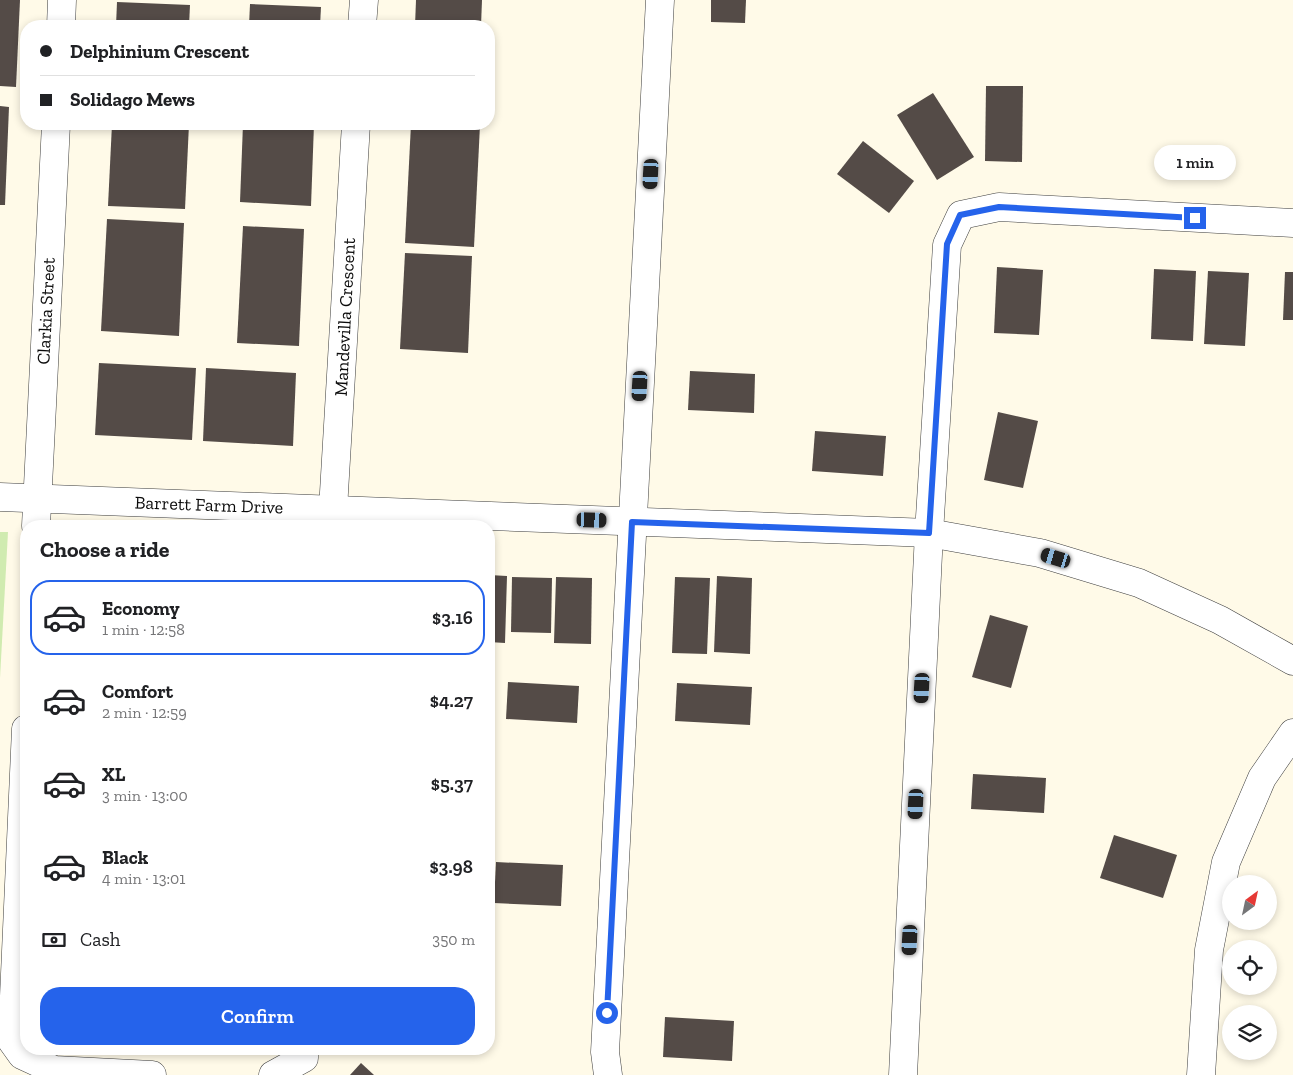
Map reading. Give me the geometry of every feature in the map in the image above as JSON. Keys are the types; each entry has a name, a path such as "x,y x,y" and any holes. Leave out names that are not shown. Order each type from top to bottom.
{"street":[{"path":"61,20 62,0"},
{"path":"362,20 364,0"},
{"path":"608,1075 605,1052 660,0"},
{"name":"Clarkia Street","path":"36,520 56,130"},
{"name":"Mandevilla Crescent","path":"333,518 356,130"},
{"path":"903,1075 929,533 947,244 960,215 999,207 1293,223"},
{"name":"Barrett Farm Drive","path":"0,497 333,518 482,520"},
{"name":"Barrett Farm Drive","path":"495,520 632,522 929,533 1040,553 1138,583 1220,620 1293,661"},
{"path":"1201,1075 1209,950 1226,862 1262,778 1293,733"},
{"path":"20,863 12,1041 20,1053"},
{"path":"21,1055 54,1070 152,1075"},
{"path":"273,1075 304,1058 304,1055"}],"green space":[{"path":"0,532 8,532 0,678"}],"building":[{"path":"0,0 20,0 16,87 0,86"},
{"path":"416,0 482,0 481,20 415,20"},
{"path":"711,0 746,0 745,23 711,22"},
{"path":"117,2 190,5 189,20 116,20"},
{"path":"250,4 321,7 320,20 249,20"},
{"path":"986,86 1023,86 1022,162 985,161"},
{"path":"933,93 974,157 937,180 897,115"},
{"path":"0,106 9,107 5,205 0,205"},
{"path":"112,130 189,130 185,209 108,206"},
{"path":"243,130 314,130 311,206 240,202"},
{"path":"411,130 480,130 474,247 405,243"},
{"path":"863,141 914,181 889,213 837,174"},
{"path":"107,219 184,223 179,336 101,331"},
{"path":"243,226 304,229 299,346 237,343"},
{"path":"405,253 472,256 468,353 400,349"},
{"path":"997,267 1043,270 1039,335 994,333"},
{"path":"1154,269 1196,271 1193,341 1151,339"},
{"path":"1208,271 1249,273 1245,346 1204,344"},
{"path":"1285,272 1293,272 1293,320 1283,320"},
{"path":"99,363 196,368 192,440 95,435"},
{"path":"206,368 296,373 293,446 203,441"},
{"path":"690,371 755,374 754,413 688,410"},
{"path":"998,412 1038,421 1023,488 984,480"},
{"path":"815,431 886,436 883,476 812,471"},
{"path":"495,575 507,576 505,643 495,642"},
{"path":"717,576 752,578 750,654 714,652"},
{"path":"512,577 552,578 551,633 511,632"},
{"path":"556,577 592,578 591,644 554,643"},
{"path":"675,577 710,578 707,654 672,653"},
{"path":"990,615 1028,626 1011,688 972,677"},
{"path":"508,682 579,686 577,723 506,719"},
{"path":"677,683 752,687 750,725 675,721"},
{"path":"973,774 1046,778 1044,813 971,809"},
{"path":"1114,835 1177,855 1163,898 1100,878"},
{"path":"496,862 563,865 561,906 495,903"},
{"path":"665,1017 734,1021 732,1061 663,1057"},
{"path":"361,1063 374,1075 350,1075"}],"route":[{"path":"607,1013 632,522 929,533 947,244 960,215 999,207 1195,218"}]}
